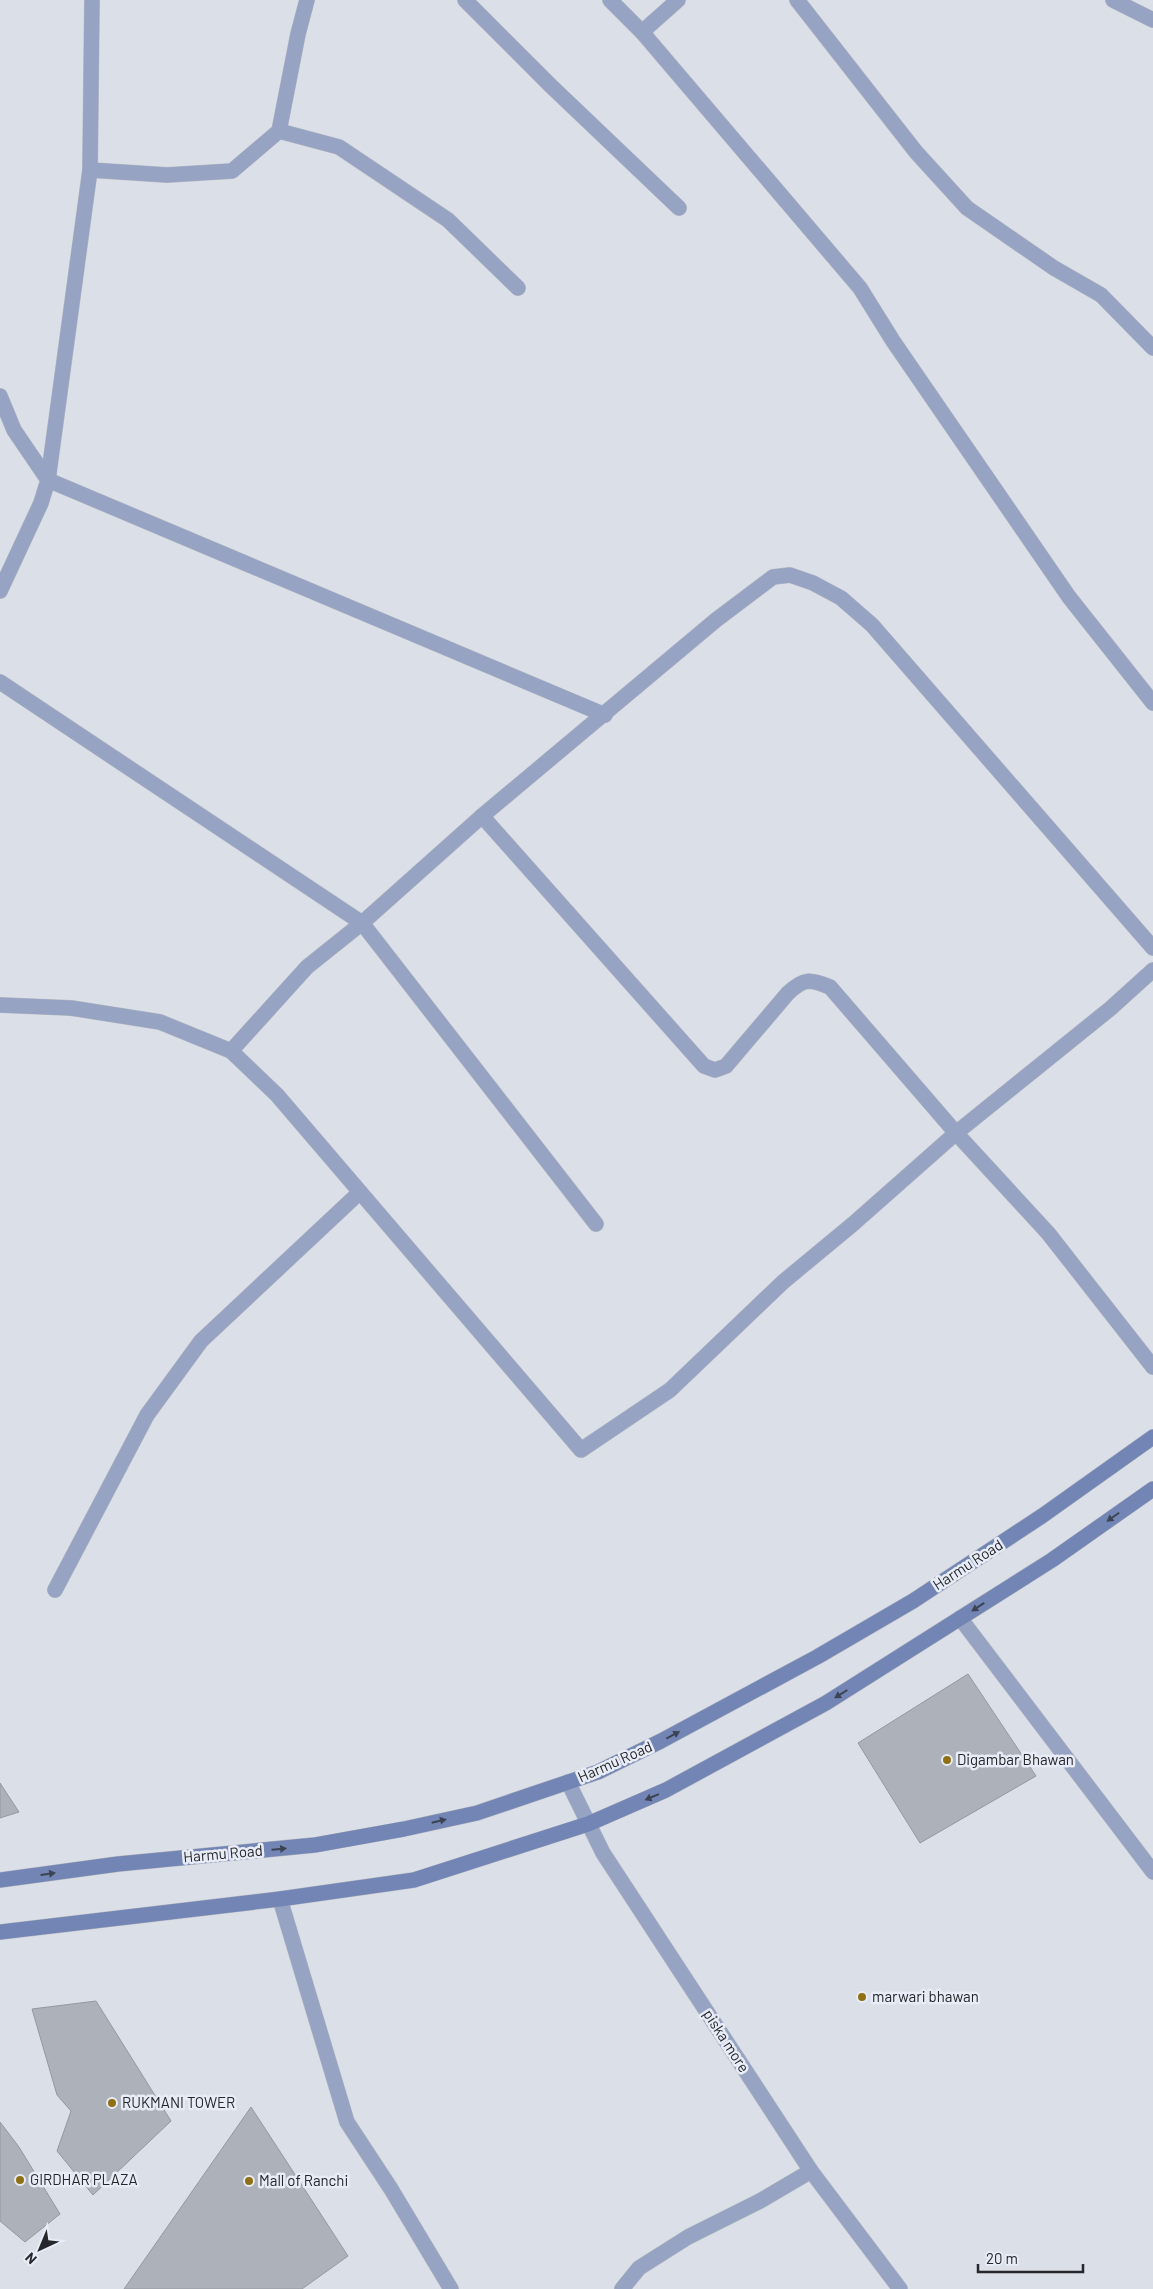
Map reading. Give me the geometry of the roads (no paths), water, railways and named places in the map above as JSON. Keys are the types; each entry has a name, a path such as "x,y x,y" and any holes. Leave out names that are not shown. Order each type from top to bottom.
{"main road":[{"name":"Harmu Road","path":"0,1880 118,1864 316,1846 477,1813 598,1772 661,1741 817,1657 913,1601 1042,1516 1153,1437"},
{"path":"0,1932 280,1899 414,1880 588,1824 666,1790 826,1703 1052,1560 1153,1489"}],"street":[{"path":"0,591 42,503 48,480 90,170 92,0"},
{"path":"90,170 167,175 232,171 279,131 298,34 308,0"},
{"path":"465,0 551,86 679,208"},
{"path":"610,0 642,32 860,288 893,341 1069,598 1153,703"},
{"path":"642,32 678,0"},
{"path":"797,0 916,152 967,208 1054,268 1101,295 1153,348"},
{"path":"1113,0 1153,20"},
{"path":"279,131 339,147 448,220 518,288"},
{"path":"0,396 14,430 48,480 605,715"},
{"path":"231,1051 307,968 362,923 482,816 605,715 716,620 773,577 790,575 813,583 841,598 872,625 1153,948"},
{"path":"0,682 362,923 596,1224"},
{"path":"482,816 704,1066 715,1070 726,1066 788,993 800,982 814,980 830,987 956,1133 1048,1233 1153,1367"},
{"path":"0,1005 71,1008 160,1022 231,1051 276,1095 581,1450 670,1390 783,1282 853,1224 956,1133 1111,1008 1153,970"},
{"path":"55,1590 147,1415 202,1341 360,1192"},
{"path":"960,1618 1153,1872"},
{"name":"piska more","path":"568,1782 603,1853 811,2171 900,2289"},
{"path":"280,1899 347,2122 392,2189 451,2289"},
{"path":"622,2289 639,2268 688,2237 811,2171"}],"place":[{"name":"Digambar Bhawan","path":"947,1760"},
{"name":"marwari bhawan","path":"862,1997"},
{"name":"RUKMANI TOWER","path":"112,2103"},
{"name":"GIRDHAR PLAZA","path":"20,2180"},
{"name":"Mall of Ranchi","path":"249,2181"}]}
